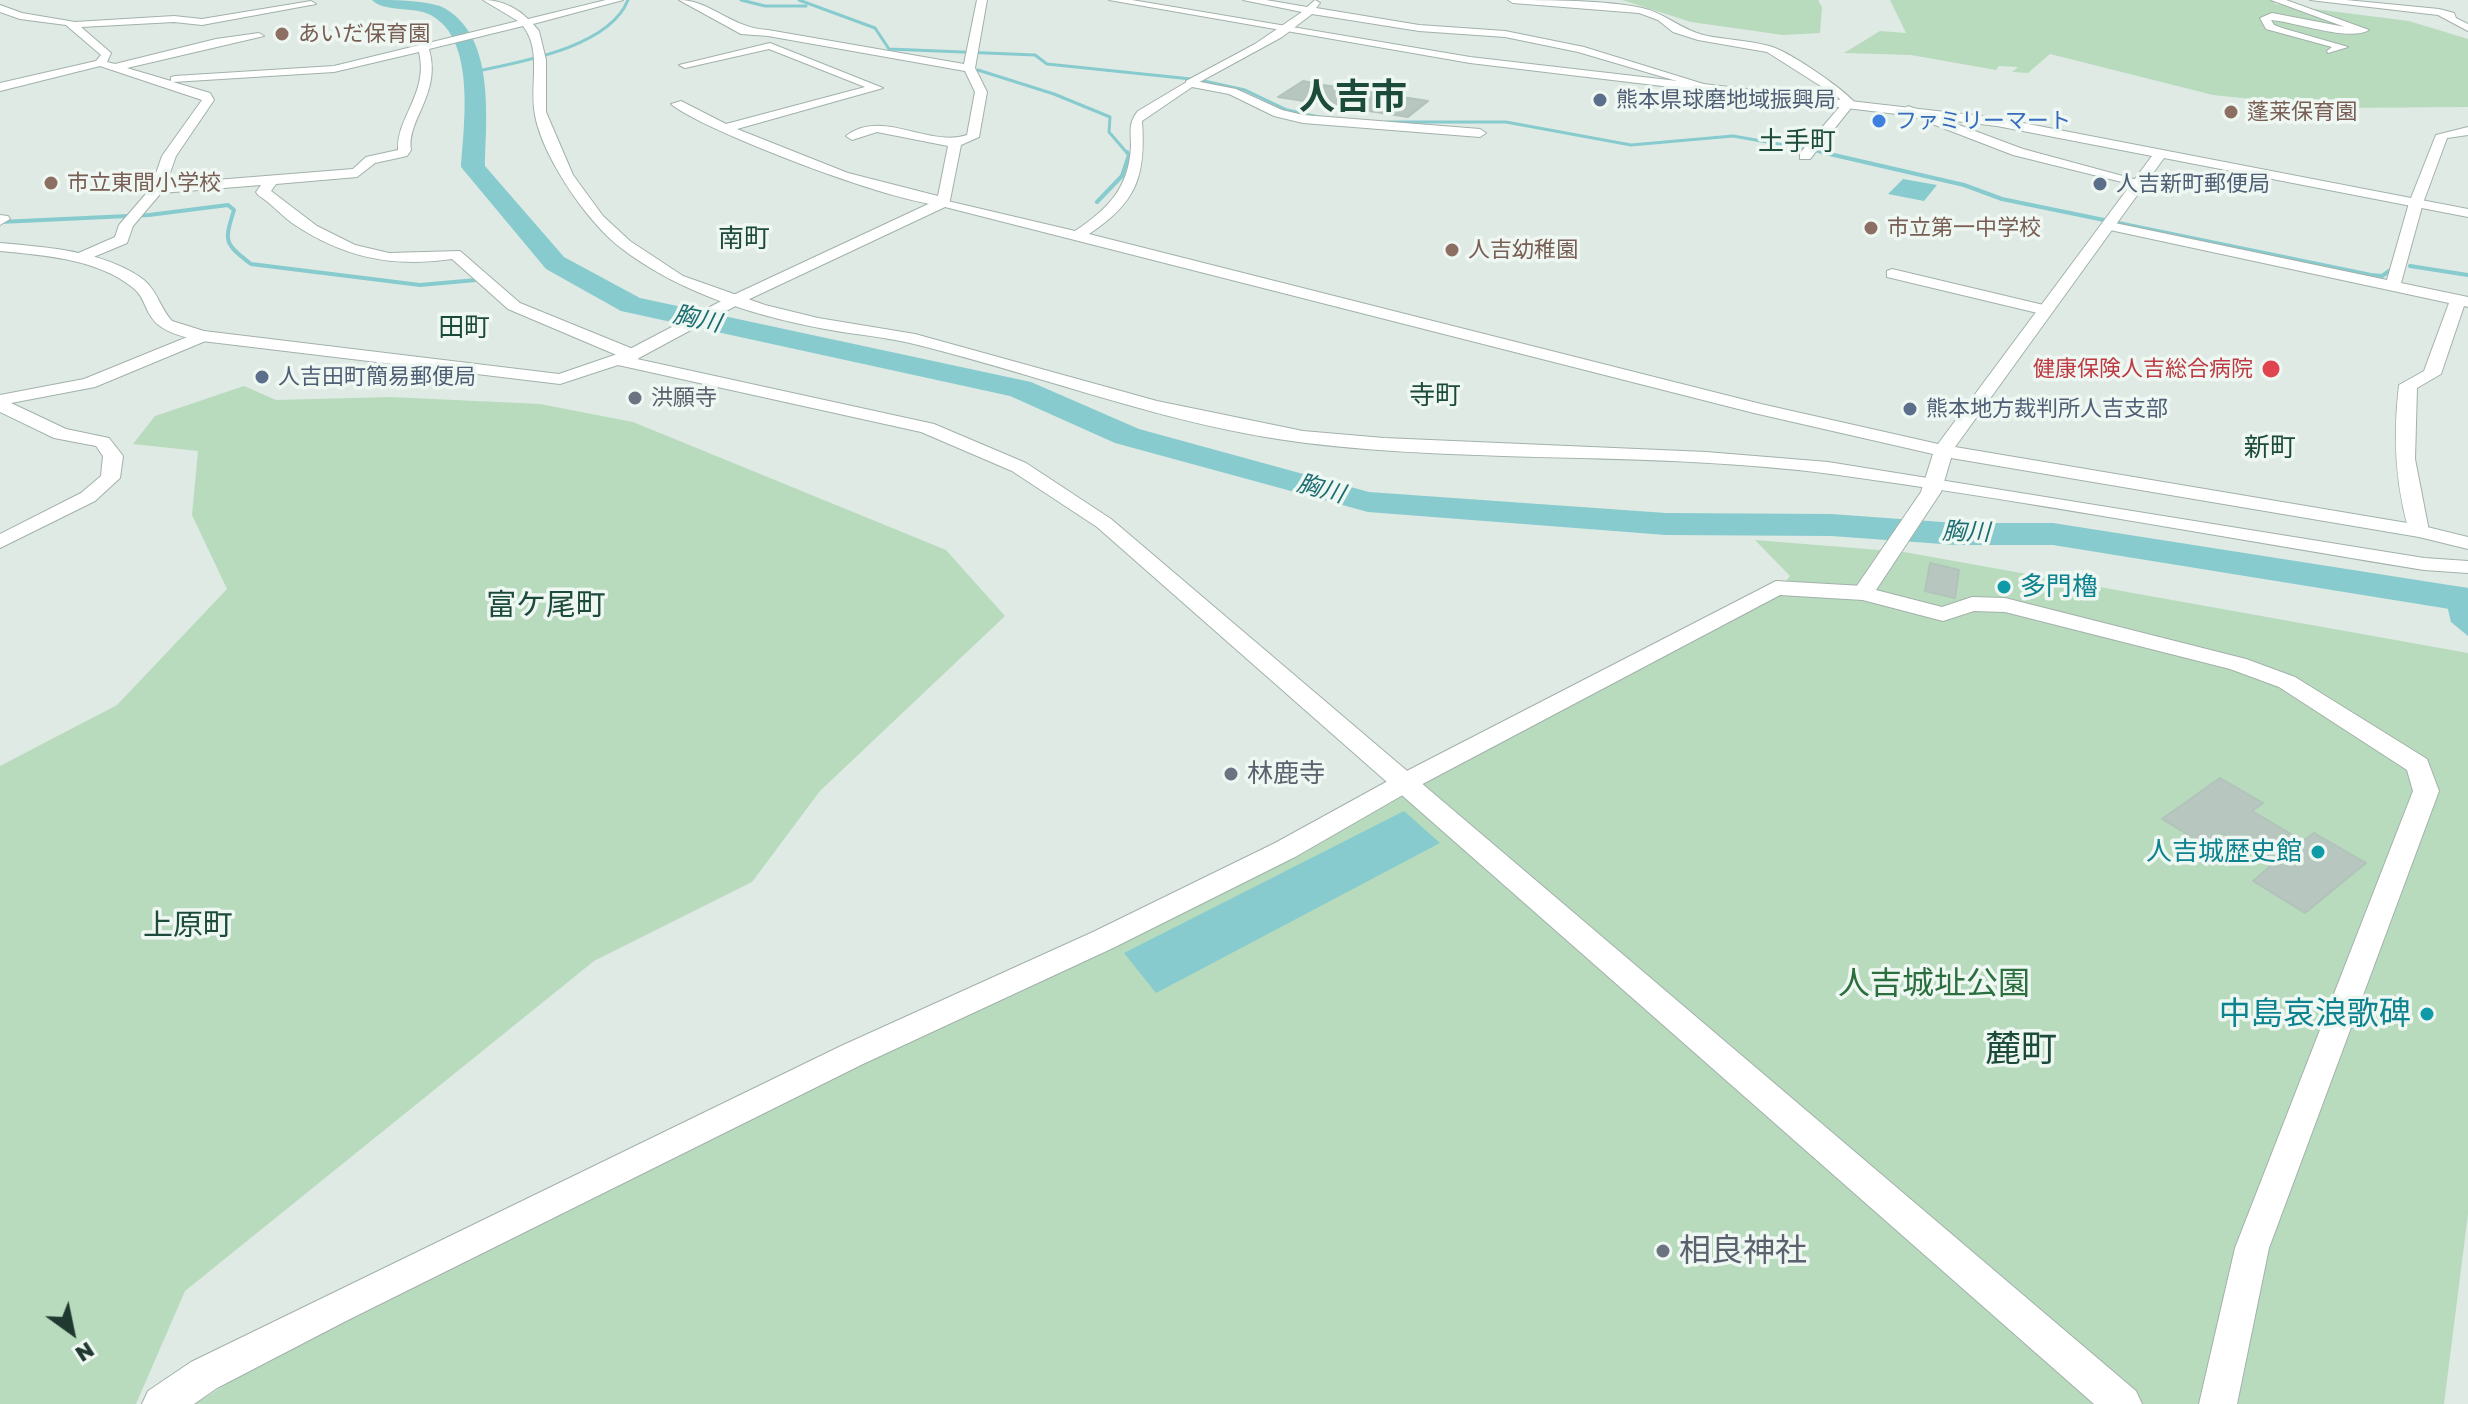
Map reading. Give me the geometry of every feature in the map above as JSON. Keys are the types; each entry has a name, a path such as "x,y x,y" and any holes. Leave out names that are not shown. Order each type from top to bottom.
{"street":[{"path":"488,0 505,6 534,31 540,60 540,112 573,188 598,219 655,266 730,303 818,323 915,339 1220,422 1303,437 1438,448 1775,462 2408,562 2468,567"},
{"path":"153,80 243,77 334,69 618,0"},
{"path":"684,0 745,32 768,33 969,68"},
{"path":"852,136 876,128 955,143 973,137 981,92 969,68 982,0"},
{"path":"1114,0 1470,60 1997,122 2468,213"},
{"path":"1248,0 1314,5 1429,29 1505,34 1580,49 1704,86"},
{"path":"1513,0 1626,7 1662,18 1677,30 1702,38 1770,49 1842,94 1849,103"},
{"path":"2276,0 2364,30 2344,30 2272,16 2265,18 2270,27 2278,30 2343,47 2332,51"},
{"path":"2315,0 2439,12 2450,15 2452,20 2468,28"},
{"path":"0,8 20,16 75,25 149,20 202,22 311,4"},
{"path":"1077,236 1106,218 1135,175 1139,159 1136,121 1152,106 1190,83 1287,30 1314,5"},
{"path":"131,8 150,16 149,20"},
{"path":"75,25 107,55 100,63"},
{"path":"116,67 216,42 259,36"},
{"path":"157,189 357,173 362,164 370,159 402,153 405,150 403,137 412,126 423,96 427,46"},
{"path":"685,65 770,46 877,88 725,128"},
{"path":"0,87 100,63 199,93 208,100 169,156 157,189 126,225 122,240 79,258"},
{"path":"1190,83 1232,91 1278,113 1303,119 1480,133"},
{"path":"1805,156 1849,103"},
{"path":"677,104 725,128 843,176 1745,405 1943,451 2419,531 2468,543"},
{"path":"1908,110 2018,152 2138,182"},
{"path":"2393,285 2416,203 2442,135 2468,131"},
{"path":"944,202 955,143"},
{"path":"1869,584 1932,488 1943,451 2160,154"},
{"path":"271,181 263,192 273,197 291,215 333,241 360,252 405,261 455,254 514,306 624,358 927,428 1019,467 1104,523 2123,1404"},
{"path":"0,247 79,258 103,266 146,288 157,305 158,315 166,324 202,336 560,379 624,358 730,303 944,202"},
{"path":"2110,226 2463,301 2432,374 2408,385 2402,424 2410,502 2419,531"},
{"path":"1892,274 2046,310"},
{"path":"0,402 89,383 202,336"},
{"path":"0,402 61,434 102,442 113,456 110,478 88,497 0,542"},
{"path":"161,1404 204,1375 295,1329 852,1055 1103,940 1285,850 1406,782 1776,588 1869,584 1943,614 1972,604 2005,605 2238,664 2287,682 2418,765 2426,791 2252,1248 2218,1404"}],"green space":[{"path":"1622,0 1818,0 1822,7 1820,33 1783,35 1691,22"},
{"path":"1890,0 2274,0 2275,4 2409,21 2468,39 2468,107 2338,108 2213,95 2050,54 2028,73 2012,72 2018,67 1999,66 1996,70 1911,55 1844,53 1880,31 1906,33"},
{"path":"244,386 276,400 390,397 540,404 633,422 946,550 1005,616 820,791 752,882 594,961 185,1291 136,1404 0,1404 0,766 117,705 227,589 192,515 198,451 133,444 155,416"},
{"name":"人吉城址公園","path":"1755,540 1904,552 2468,653 2468,1214 2444,1404 195,1404 299,1338 1777,592 1790,576"}],"water":[{"path":"1903,179 1937,185 1924,201 1888,194"},
{"path":"2442,585 2468,588 2468,636 2451,622"},
{"path":"1404,811 1440,843 1156,993 1124,953"}],"building":[{"path":"1303,81 1428,101 1408,117 1278,97"},
{"path":"1930,563 1959,570 1955,598 1925,591"},
{"name":"人吉城歴史館","path":"2220,778 2263,803 2252,811 2303,841 2314,833 2366,863 2305,913 2253,881 2273,864 2222,833 2205,845 2162,819"}],"waterway":[{"name":"胸川","path":"381,0 430,9 452,22 463,38 470,58 475,104 473,167 555,263 631,305 1020,389 1127,436 1368,502 1666,524 1831,525 1956,534 2053,534 2468,600"},
{"path":"473,72 537,57 583,41 618,16 628,0"},
{"path":"741,0 765,6 806,6"},
{"path":"799,0 875,28 889,49 1035,55 1047,64 1191,79"},
{"path":"978,70 1054,94 1110,117 1109,132 1128,154"},
{"path":"1204,81 1245,90 1287,110 1319,117"},
{"path":"1387,122 1506,122 1631,145 1733,136 1807,149"},
{"path":"1813,150 1821,152"},
{"path":"1097,202 1122,176 1129,155 1127,152"},
{"path":"1821,152 1964,185 2002,199 2371,275 2382,276 2395,267"},
{"path":"1821,152 1829,154"},
{"path":"0,222 149,215 228,205 234,210 229,241 251,264 420,285 476,280"},
{"path":"2410,266 2468,275"}],"place":[{"name":"あいだ保育園","path":"282,34"},
{"name":"熊本県球磨地域振興局","path":"1600,100"},
{"name":"蓬莱保育園","path":"2231,112"},
{"name":"ファミリーマート","path":"1879,121"},
{"name":"市立東間小学校","path":"51,183"},
{"name":"人吉新町郵便局","path":"2100,184"},
{"name":"市立第一中学校","path":"1871,228"},
{"name":"人吉幼稚園","path":"1452,250"},
{"name":"健康保険人吉総合病院","path":"2271,369"},
{"name":"人吉田町簡易郵便局","path":"262,377"},
{"name":"洪願寺","path":"635,398"},
{"name":"熊本地方裁判所人吉支部","path":"1910,409"},
{"name":"多門櫓","path":"2004,587"},
{"name":"林鹿寺","path":"1231,774"},
{"name":"人吉城歴史館","path":"2318,852"},
{"name":"中島哀浪歌碑","path":"2427,1014"},
{"name":"相良神社","path":"1663,1251"}],"district":[{"name":"人吉市","path":"1353,98"},
{"name":"土手町","path":"1797,142"},
{"name":"南町","path":"744,239"},
{"name":"田町","path":"464,328"},
{"name":"寺町","path":"1435,396"},
{"name":"新町","path":"2270,448"},
{"name":"富ケ尾町","path":"546,605"},
{"name":"上原町","path":"188,925"},
{"name":"麓町","path":"2021,1050"}]}
